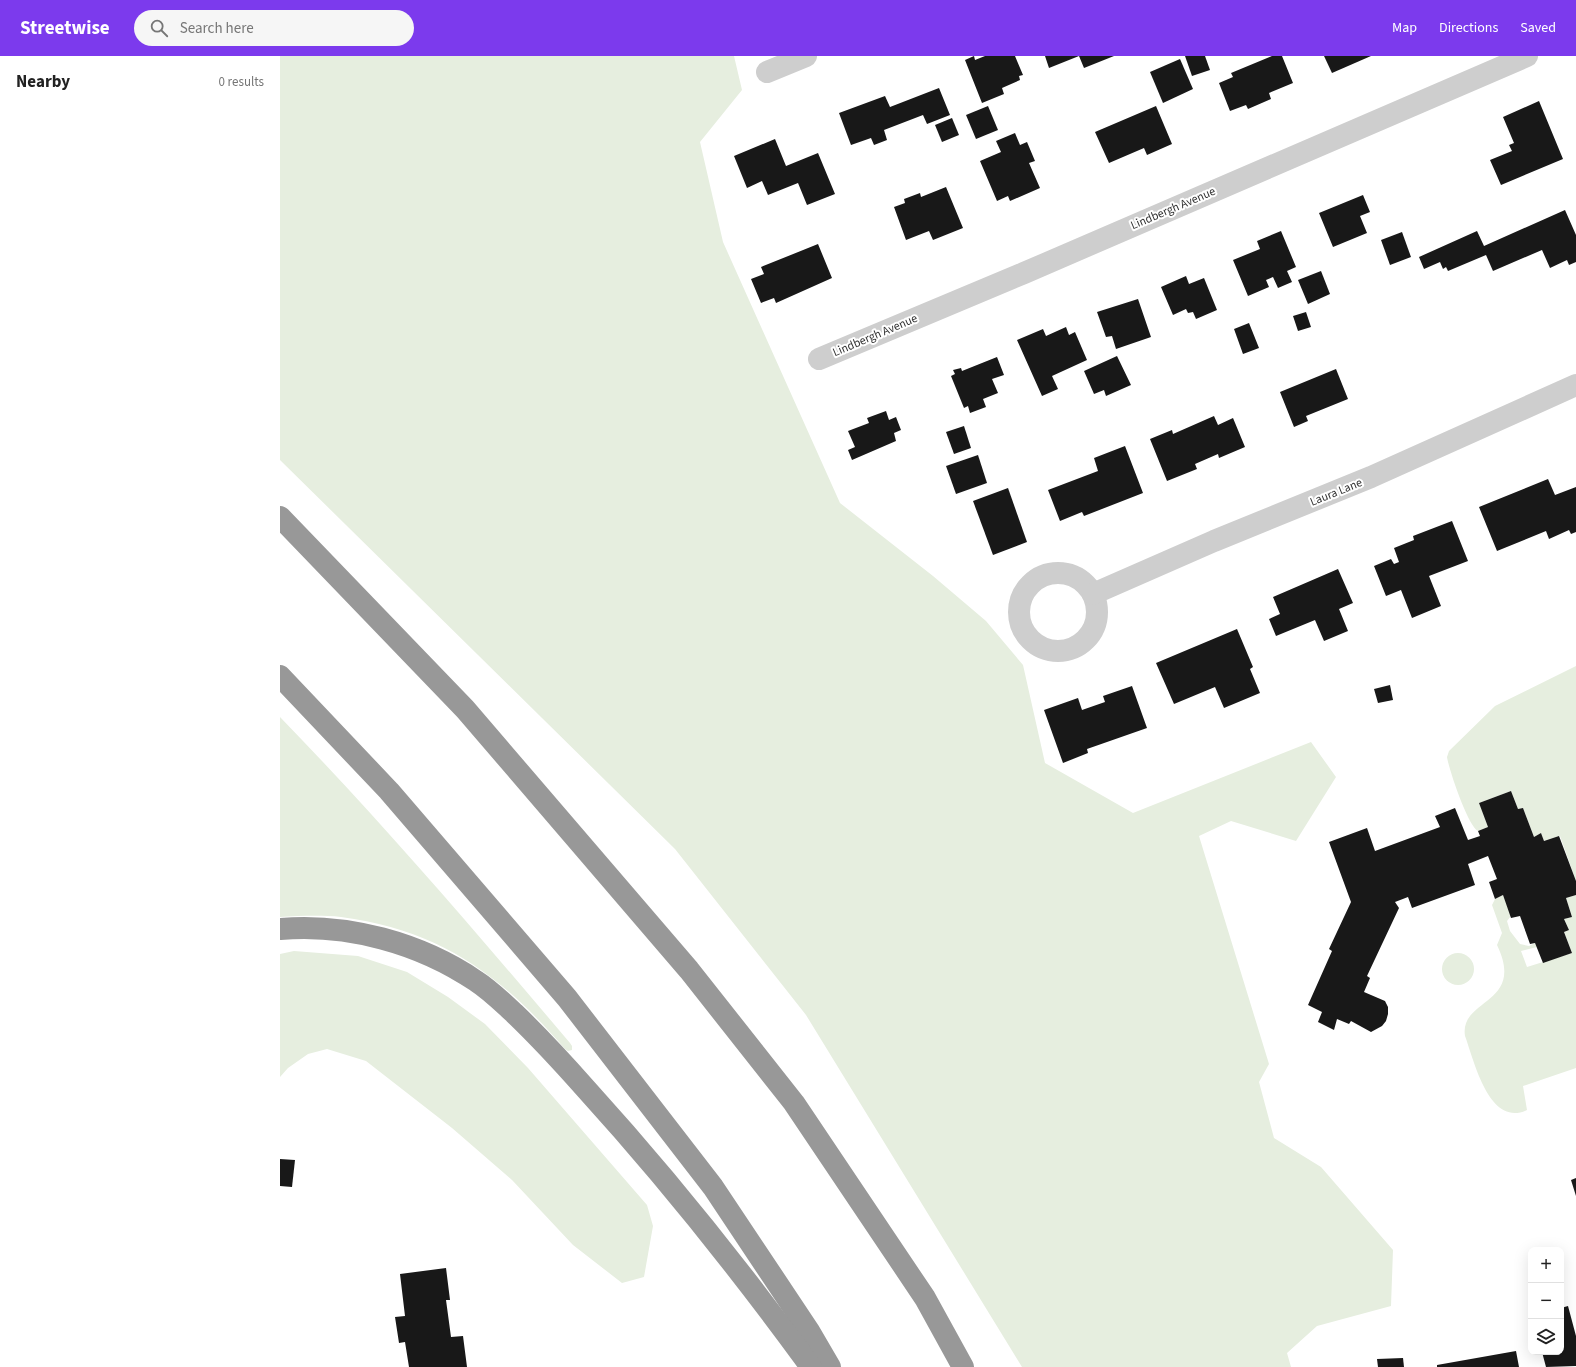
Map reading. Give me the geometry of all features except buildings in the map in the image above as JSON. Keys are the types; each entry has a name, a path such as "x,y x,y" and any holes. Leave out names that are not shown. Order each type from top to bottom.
{"highway":[{"path":"280,517 465,709 689,970 794,1103 971,1367"},
{"path":"280,676 389,791 567,998 713,1187 809,1331 830,1367"},
{"path":"280,929 309,928 336,930 383,939 445,963 476,981 494,994 538,1036 628,1135 761,1299 811,1367"},
{"path":"925,1298 963,1367"}],"street":[{"path":"767,72 806,56"},
{"name":"Lindbergh Avenue","path":"819,359 1024,273 1527,56"},
{"name":"Laura Lane","path":"1093,594 1214,541 1371,477 1576,385"}],"green space":[{"path":"280,56 734,56 742,90 700,142 723,242 840,503 933,576 986,621 1023,665 1045,763 1133,813 1311,742 1336,777 1296,841 1231,821 1199,836 1269,1064 1259,1082 1274,1138 1321,1167 1393,1250 1391,1306 1317,1326 1287,1353 1291,1367 1022,1367 806,1015 675,849 280,460"},
{"path":"1576,666 1576,881 1560,836 1544,841 1541,833 1534,837 1523,808 1518,809 1511,791 1479,803 1488,827 1478,831 1474,827 1464,809 1447,757 1449,751 1495,706"},
{"path":"280,717 428,878 570,1043 572,1050 568,1051 565,1049 517,999 492,978 466,960 439,945 409,933 376,923 341,917 280,917"},
{"path":"1503,895 1511,916 1507,921 1510,931 1520,944 1529,946 1535,943 1537,947 1521,951 1527,967 1572,953 1564,932 1569,930 1564,919 1572,917 1566,898 1576,895 1576,1068 1523,1086 1527,1110 1514,1113 1503,1109 1493,1101 1485,1089 1465,1036 1466,1024 1472,1014 1498,990 1503,979 1504,965 1497,945 1502,933 1492,905 1495,899"},
{"path":"294,951 358,956 407,972 448,997 485,1024 528,1068 647,1205 653,1226 644,1277 622,1283 573,1245 512,1180 452,1128 366,1061 327,1049 308,1054 288,1068 280,1077 280,954"},
{"path":"1455,953 1461,953 1470,957 1474,969 1470,981 1461,985 1455,985 1446,981 1442,972 1442,966 1446,957"}]}
